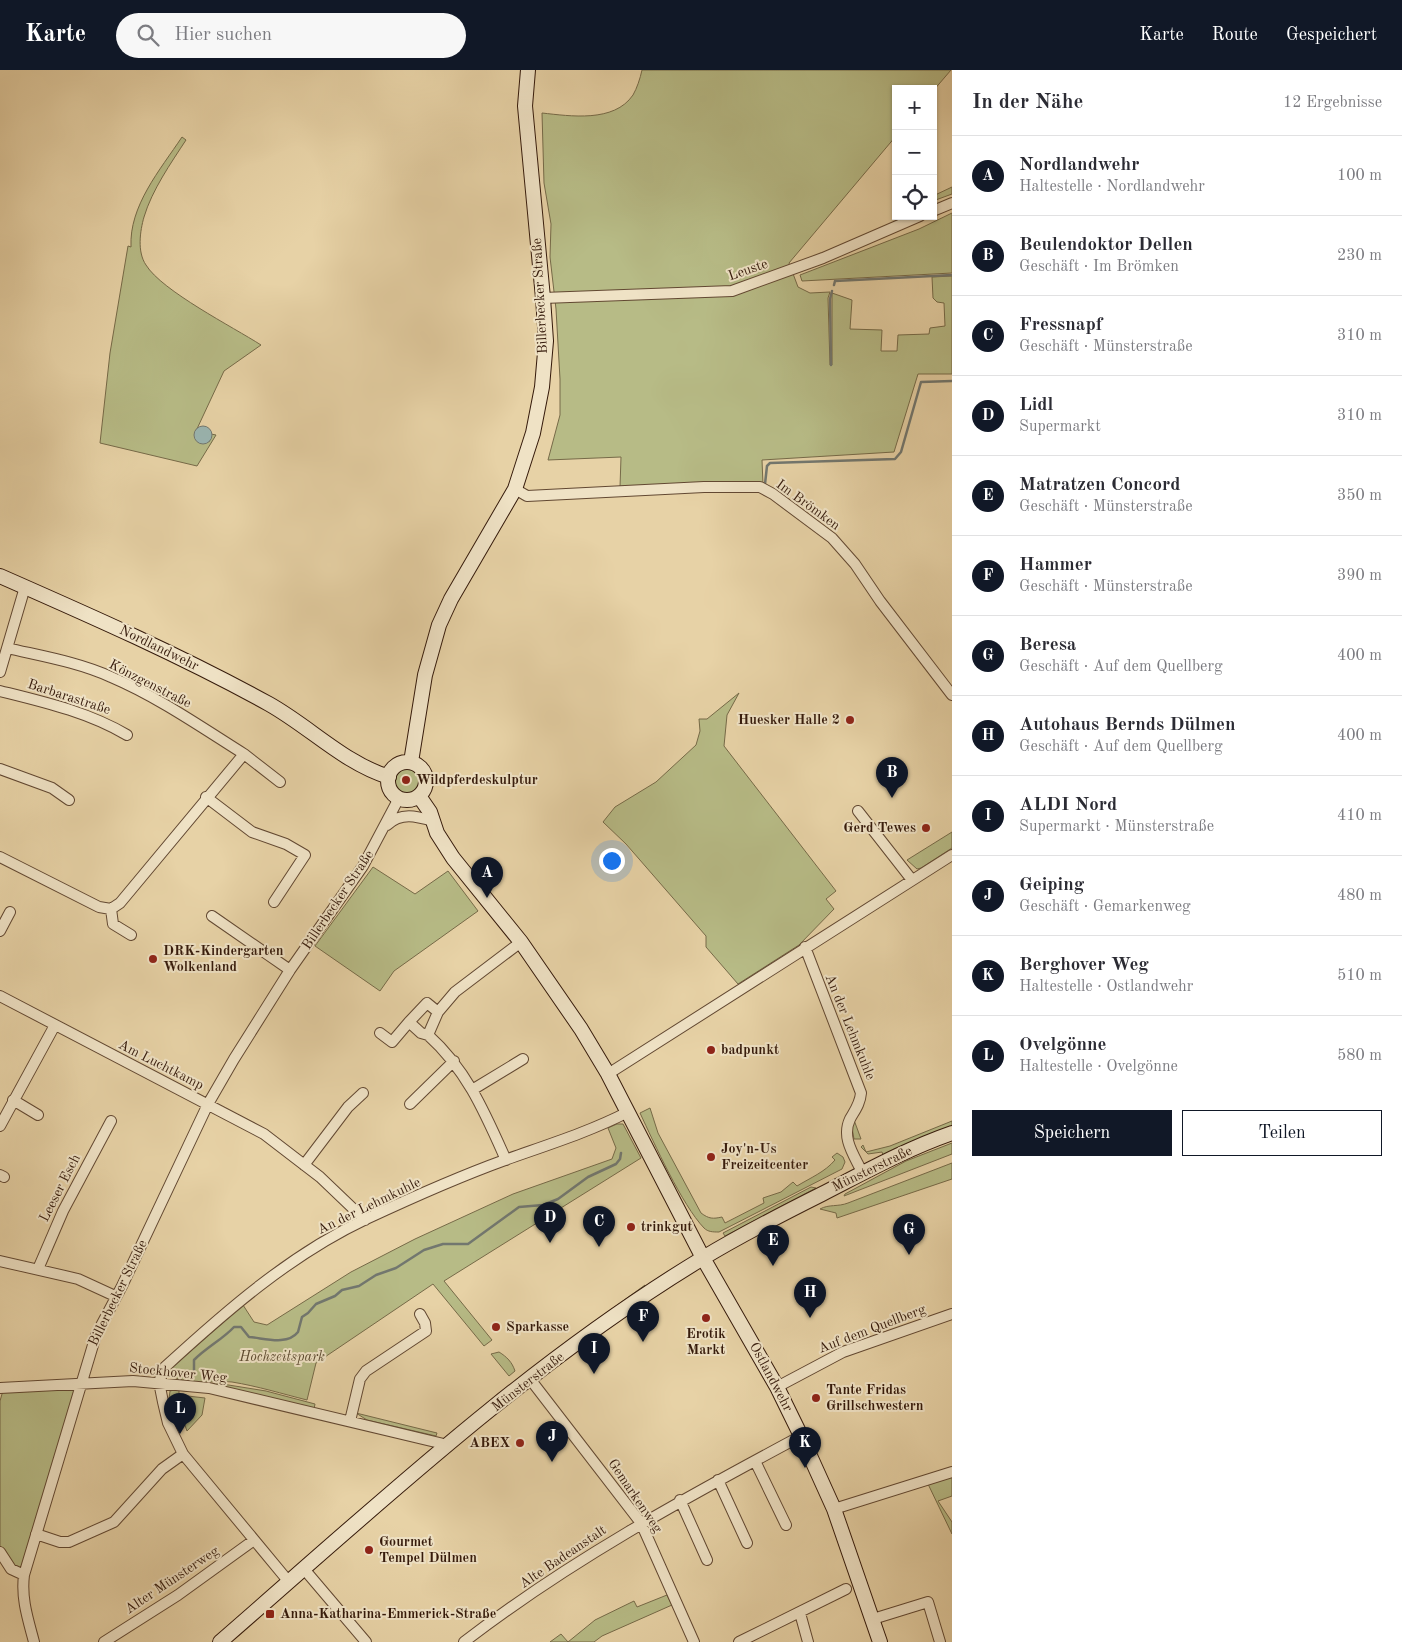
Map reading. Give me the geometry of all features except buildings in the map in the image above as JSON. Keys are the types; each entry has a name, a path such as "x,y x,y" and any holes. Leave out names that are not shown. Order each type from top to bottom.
{"main road":[{"name":"Billerbecker Straße","path":"411,762 430,651 451,599 514,489 534,433 542,387 546,341 525,106 528,70"},
{"name":"Nordlandwehr","path":"0,576 148,641 216,676 272,706 362,766 389,777"},
{"path":"411,762 422,768 426,780 423,792 409,800 399,798 390,789 389,777 395,766 400,763 411,762"},
{"path":"419,796 430,812 442,842 453,858 521,942 581,1029 608,1074 703,1258"},
{"name":"Münsterstraße","path":"220,1642 448,1445 530,1379 612,1318 703,1258 862,1172 952,1133"},
{"name":"Ostlandwehr","path":"703,1258 777,1387 801,1436 834,1509 880,1642"}],"street":[{"path":"937,209 952,203"},
{"name":"Leuste","path":"543,298 732,291 823,258 911,220"},
{"name":"Im Brömken","path":"514,489 527,496 704,487 760,488 774,494 832,538 855,564 880,601 952,695"},
{"path":"0,672 25,587"},
{"name":"Könzgenstraße","path":"7,648 111,676 190,720 244,754 280,782"},
{"name":"Barbarastraße","path":"0,691 64,707 107,723 127,735"},
{"path":"0,857 99,907 111,909 120,903 206,797 244,754"},
{"path":"0,769 52,788 69,800"},
{"path":"206,797 252,832 286,844 305,855 274,902"},
{"name":"Billerbecker Straße","path":"34,1642 24,1604 22,1589 24,1575 96,1335 122,1286 208,1104 290,970 352,883 399,798"},
{"path":"858,811 912,880"},
{"name":"Billerbecker Straße","path":"383,830 395,818 407,815 433,821"},
{"path":"608,1074 952,855"},
{"path":"111,909 113,924 131,935"},
{"path":"0,931 10,912"},
{"path":"212,916 290,970"},
{"path":"428,1035 438,1012 455,992 521,942"},
{"name":"An der Lehmkuhle","path":"805,947 861,1093 860,1101 851,1117 846,1134 862,1172"},
{"name":"Am Luchtkamp","path":"0,996 264,1134 304,1165 364,1220"},
{"path":"380,1033 392,1042 427,1003 438,1012"},
{"path":"409,1022 420,1032 428,1035 454,1061 472,1090 506,1160"},
{"path":"0,1126 54,1025"},
{"path":"472,1090 523,1059"},
{"path":"410,1104 454,1061"},
{"path":"304,1165 348,1108 363,1093"},
{"path":"13,1100 38,1115"},
{"name":"An der Lehmkuhle","path":"159,1382 165,1366 248,1294 329,1238 364,1220 506,1160 576,1135 628,1112"},
{"name":"Leeser Esch","path":"38,1269 63,1211 111,1121"},
{"path":"0,1261 78,1279 115,1296"},
{"path":"350,1421 360,1379 366,1370 426,1331 425,1323 420,1314"},
{"name":"Auf dem Quellberg","path":"777,1387 843,1352 952,1314"},
{"name":"Gemarkenweg","path":"530,1379 593,1458 640,1523 694,1642"},
{"name":"Stockhover Weg","path":"0,1388 133,1381 159,1382 226,1391 448,1445"},
{"path":"159,1382 168,1423 183,1454 289,1582"},
{"name":"Alte Badeanstalt","path":"464,1642 573,1566 640,1523 801,1436"},
{"path":"36,1534 60,1542 69,1542 114,1522 162,1469 183,1454"},
{"path":"755,1461 786,1525"},
{"path":"834,1509 952,1472"},
{"path":"718,1480 746,1543"},
{"path":"680,1500 707,1560"},
{"name":"Alter Münsterweg","path":"104,1642 178,1595 254,1540"},
{"path":"0,1552 11,1569 24,1575"},
{"path":"304,1569 366,1642"},
{"path":"739,1642 846,1589"},
{"path":"873,1619 928,1602 940,1642"},
{"path":"800,1613 808,1642"}],"green space":[{"path":"642,70 951,70 937,86 892,85 892,141 789,263 798,287 810,293 830,292 828,298 830,365 832,365 832,293 852,300 850,329 882,330 881,351 897,351 898,335 929,334 930,328 945,326 944,303 937,302 933,298 932,277 952,276 952,374 918,374 894,452 762,460 763,485 620,487 621,457 548,460 560,415 560,379 556,309 550,257 551,224 544,183 542,113 578,116 603,114 625,104 633,95"},
{"path":"182,137 186,140 168,167 147,207 140,241 143,260 154,275 182,297 261,345 224,371 196,431 209,442 211,434 216,435 197,466 100,443 110,353 128,246 131,247 135,217 140,203 156,175"},
{"path":"952,187 952,194 937,200 937,194"},
{"path":"952,213 952,273 802,281 800,275 919,229"},
{"path":"739,693 727,715 724,746 836,891 826,899 834,909 799,945 738,984 706,947 706,936 626,844 603,822 615,807 656,782 696,745 700,731 699,719 707,719"},
{"path":"407,767 417,771 421,781 417,791 407,795 397,791 393,781 397,771"},
{"path":"952,832 952,848 921,868 917,869 907,860"},
{"path":"373,867 415,894 448,871 478,911 394,971 380,991 315,946"},
{"path":"650,1108 658,1133 701,1213 711,1218 722,1217 725,1223 764,1203 763,1198 781,1192 793,1182 797,1186 827,1168 835,1160 832,1157 837,1153 843,1157 845,1162 842,1169 719,1232 709,1231 704,1228 687,1205 640,1113"},
{"path":"854,1120 861,1139 854,1139 852,1128"},
{"path":"952,1121 952,1127 883,1155 882,1152 868,1154 866,1152 890,1146"},
{"name":"Hochzeitspark","path":"617,1124 623,1124 641,1158 444,1281 492,1340 484,1346 433,1284 316,1363 307,1400 232,1382 182,1380 168,1373 169,1370 243,1305 254,1322 267,1325 351,1272 415,1239 513,1194 612,1159 616,1148 608,1128"},
{"path":"952,1143 952,1154 844,1196 906,1161"},
{"path":"952,1163 952,1179 837,1218 836,1213 820,1209 848,1203"},
{"path":"811,1187 816,1188 725,1236 723,1233"},
{"path":"645,1285 640,1291 573,1337"},
{"path":"499,1352 509,1360 514,1368 515,1371 509,1376 491,1354"},
{"path":"216,1383 266,1391 315,1404 314,1409 211,1384"},
{"path":"81,1384 24,1575 0,1552 0,1401 4,1387"},
{"path":"179,1390 179,1395 205,1398 202,1415 187,1431 175,1397 169,1399 170,1391"},
{"path":"356,1413 437,1433 436,1436 367,1420"},
{"path":"952,1477 952,1496 938,1501 952,1522 952,1534 928,1484"},
{"path":"667,1595 672,1605 602,1636 594,1642 568,1642 595,1620 634,1601 637,1607"},
{"path":"561,1634 568,1642 550,1642"}],"water":[{"path":"203,426 209,429 212,435 209,441 203,444 197,441 194,435 197,429"}],"waterway":[{"path":"834,285 835,281 952,275"},
{"path":"831,365 830,299 832,291"},
{"path":"765,484 767,466 770,463 895,459 901,452 921,382 952,381"},
{"path":"175,1371 189,1376 194,1374 194,1360 234,1327 241,1327 249,1337 275,1340 288,1339 298,1332 302,1317 316,1304 335,1296 342,1290 359,1286 376,1275 396,1268 424,1250 443,1244 468,1244 519,1207 543,1205 558,1199 588,1177 616,1164 620,1159 621,1153"}],"place":[{"name":"Huesker Halle 2","path":"850,720"},
{"name":"Wildpferdeskulptur","path":"406,780"},
{"name":"Beulendoktor Dellen","path":"892,798"},
{"name":"Gerd Tewes","path":"926,828"},
{"name":"Nordlandwehr","path":"487,898"},
{"name":"DRK-Kindergarten Wolkenland","path":"153,959"},
{"name":"badpunkt","path":"711,1050"},
{"name":"Joy'n-Us Freizeitcenter","path":"711,1157"},
{"name":"trinkgut","path":"631,1227"},
{"name":"Lidl","path":"550,1243"},
{"name":"Fressnapf","path":"599,1247"},
{"name":"Beresa","path":"909,1255"},
{"name":"Matratzen Concord","path":"773,1266"},
{"name":"Erotik Markt","path":"706,1318"},
{"name":"Autohaus Bernds Dülmen","path":"810,1318"},
{"name":"Sparkasse","path":"496,1327"},
{"name":"Hammer","path":"643,1342"},
{"name":"ALDI Nord","path":"594,1374"},
{"name":"Tante Fridas Grillschwestern","path":"816,1398"},
{"name":"Ovelgönne","path":"180,1434"},
{"name":"ABEX","path":"520,1443"},
{"name":"Geiping","path":"552,1462"},
{"name":"Berghover Weg","path":"805,1468"},
{"name":"Gourmet Tempel Dülmen","path":"369,1550"},
{"name":"Anna-Katharina-Emmerick-Straße","path":"270,1614"}]}
